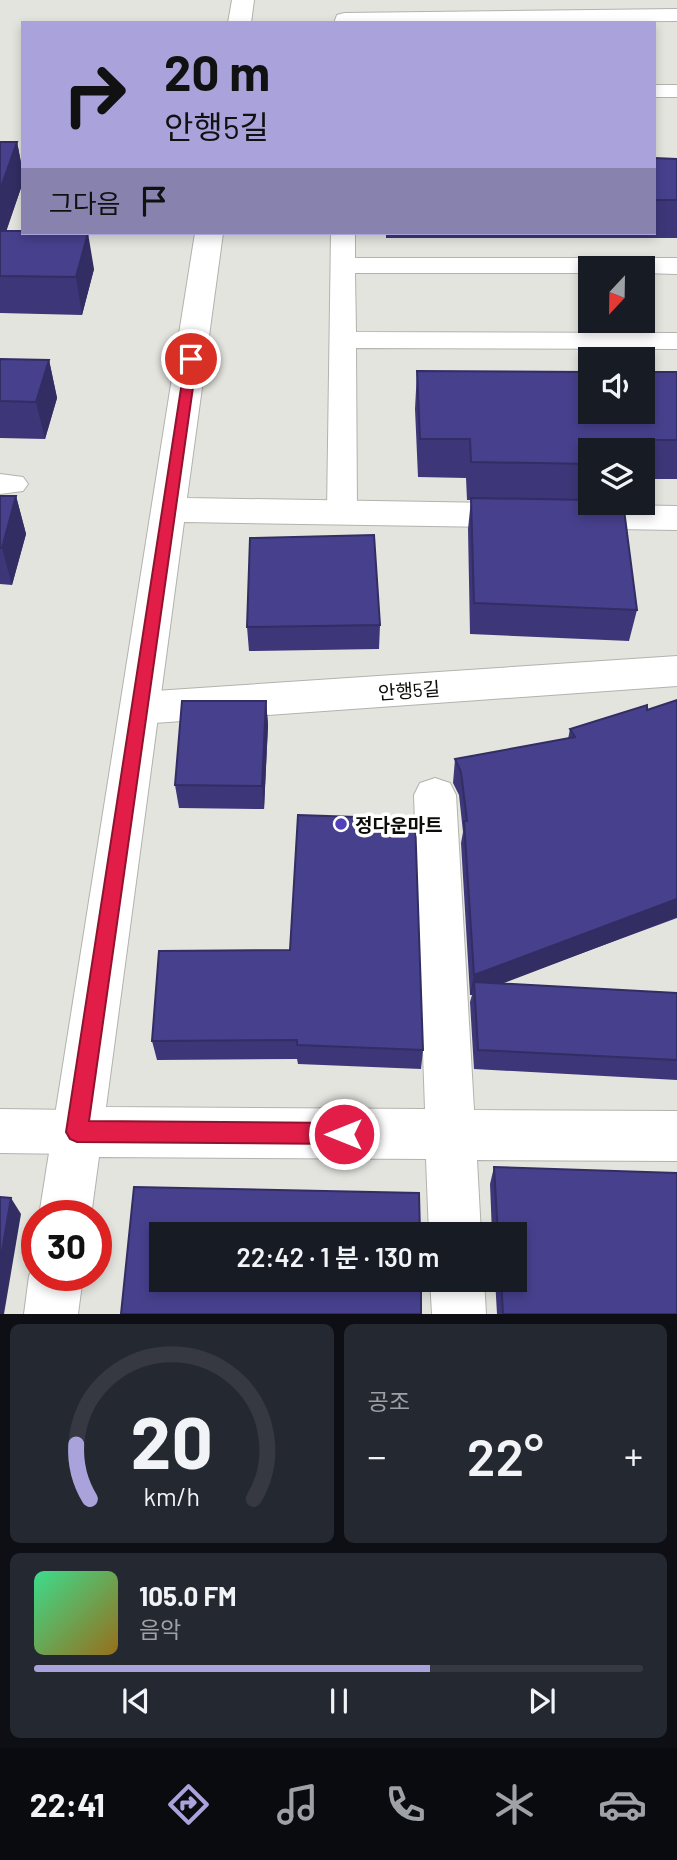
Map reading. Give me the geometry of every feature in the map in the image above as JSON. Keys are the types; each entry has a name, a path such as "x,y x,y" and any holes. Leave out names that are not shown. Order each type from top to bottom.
{"street":[{"path":"239,21 243,0"},
{"path":"67,1200 209,235"},
{"path":"169,510 677,518"},
{"name":"안행5길","path":"140,708 677,671"},
{"path":"435,795 454,1222"},
{"path":"77,1132 677,1136"},
{"path":"51,1314 54,1291"},
{"path":"458,1292 459,1314"}],"lane":[{"path":"344,21 677,15"},
{"path":"656,91 677,91"},
{"path":"342,513 343,235"},
{"path":"343,265 677,266"},
{"path":"342,340 677,341"},
{"path":"0,1131 77,1132"}],"building":[{"path":"0,142 17,142 0,190"},
{"path":"656,158 677,159 677,200 656,200"},
{"path":"0,231 21,231 21,235 87,235 76,277 0,276"},
{"path":"0,359 49,360 36,402 0,401"},
{"path":"417,371 578,372 578,424 655,424 655,372 677,372 677,440 578,438 578,464 471,462 470,439 420,439"},
{"path":"0,496 16,496 2,548 0,548"},
{"path":"471,498 578,500 578,515 625,515 637,610 474,603"},
{"path":"374,535 380,625 247,627 250,538"},
{"path":"677,700 677,899 474,975 464,821 467,821 461,772 455,759 575,737 570,729 647,705 647,710"},
{"path":"182,701 266,701 262,786 175,785"},
{"path":"298,815 415,819 423,1050 297,1045 297,1040 152,1041 159,951 290,950"},
{"path":"474,982 677,993 677,1060 478,1050"},
{"path":"494,1167 677,1173 677,1314 503,1314 502,1292 527,1292 527,1222 497,1222"},
{"path":"134,1187 419,1193 420,1222 149,1222 149,1292 421,1292 421,1314 121,1314"},
{"path":"0,1197 11,1198 0,1263"}],"place":[{"name":"정다운마트","path":"341,824"}],"route":[{"path":"191,359 77,1132 344,1134"}]}
